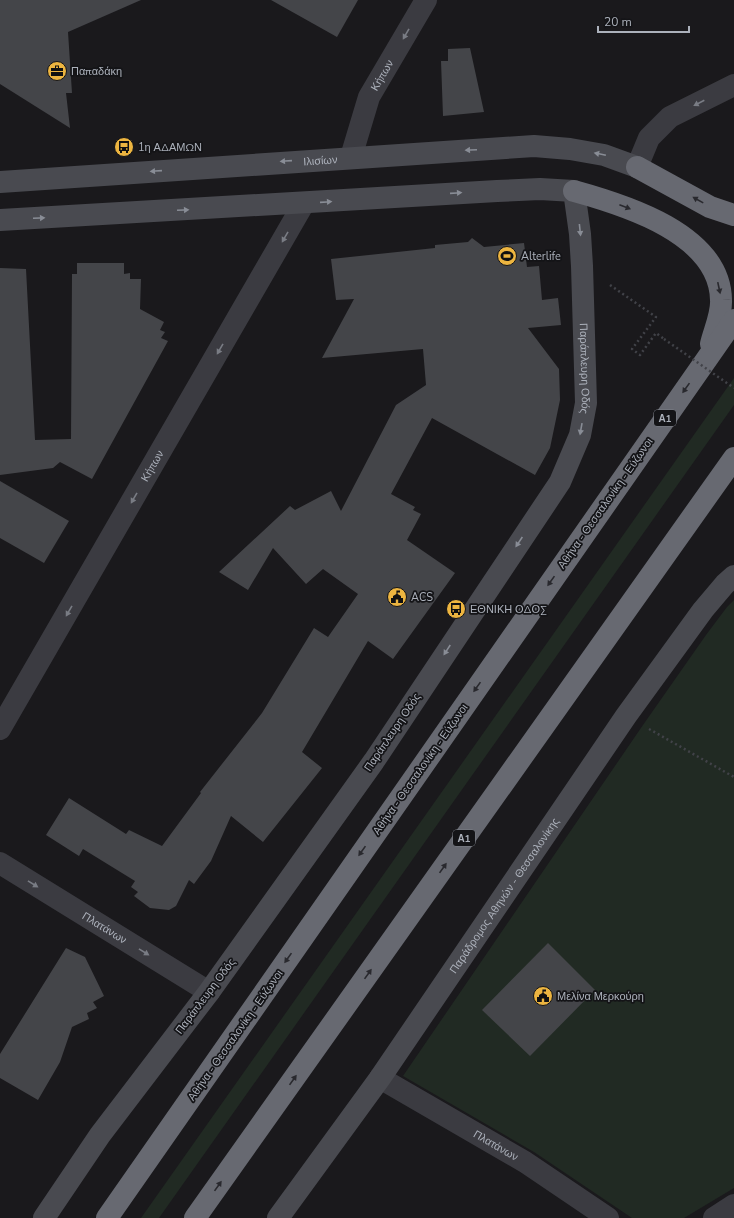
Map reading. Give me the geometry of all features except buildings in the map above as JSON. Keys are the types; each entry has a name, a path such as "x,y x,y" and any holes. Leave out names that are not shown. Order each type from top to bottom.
{"highway":[{"path":"637,167 710,207 734,215"},
{"path":"574,191 608,200 639,212 667,227 691,243 707,259 717,278 721,300 708,356"},
{"name":"Αθήνα - Θεσσαλονίκη - Εύζωνοι","path":"107,1218 734,320"},
{"name":"Α1","path":"196,1218 734,458"}],"main road":[{"name":"Ιλισίων","path":"0,182 351,157 534,146 570,149 604,155 637,167"},
{"path":"0,220 533,189 574,191"},
{"name":"Παράπλευρη Οδός","path":"44,1218 100,1135 209,992 374,761 560,482 580,436 586,403 582,266 580,234 574,191"},
{"name":"Παράδρομος Αθηνών - Θεσσαλονίκης","path":"278,1218 380,1078 626,716 703,610 725,584 734,576"}],"street":[{"name":"Κήπων","path":"351,157 369,97 426,0"},
{"path":"637,167 650,138 670,117 734,85"},
{"name":"Κήπων","path":"0,729 304,203"},
{"name":"Πλατάνων","path":"0,863 209,992"},
{"name":"Πλατάνων","path":"380,1078 525,1162 608,1218"},
{"path":"714,1218 734,1205"}],"path":[{"path":"582,266 656,317 632,350 640,355 656,334 734,388"},
{"path":"626,716 734,777"}],"shaded area":[{"path":"734,378 734,405 159,1218 141,1218"},
{"path":"734,600 734,1188 684,1218 632,1218 534,1152 403,1076 643,725 706,635"}],"place":[{"name":"Παπαδάκη","path":"57,71"},
{"name":"1η ΑΔΑΜΩΝ","path":"124,147"},
{"name":"Alterlife","path":"507,256"},
{"name":"ACS","path":"397,597"},
{"name":"ΕΘΝΙΚΗ ΟΔΟΣ","path":"456,609"},
{"name":"Μελίνα Μερκούρη","path":"543,996"}]}
